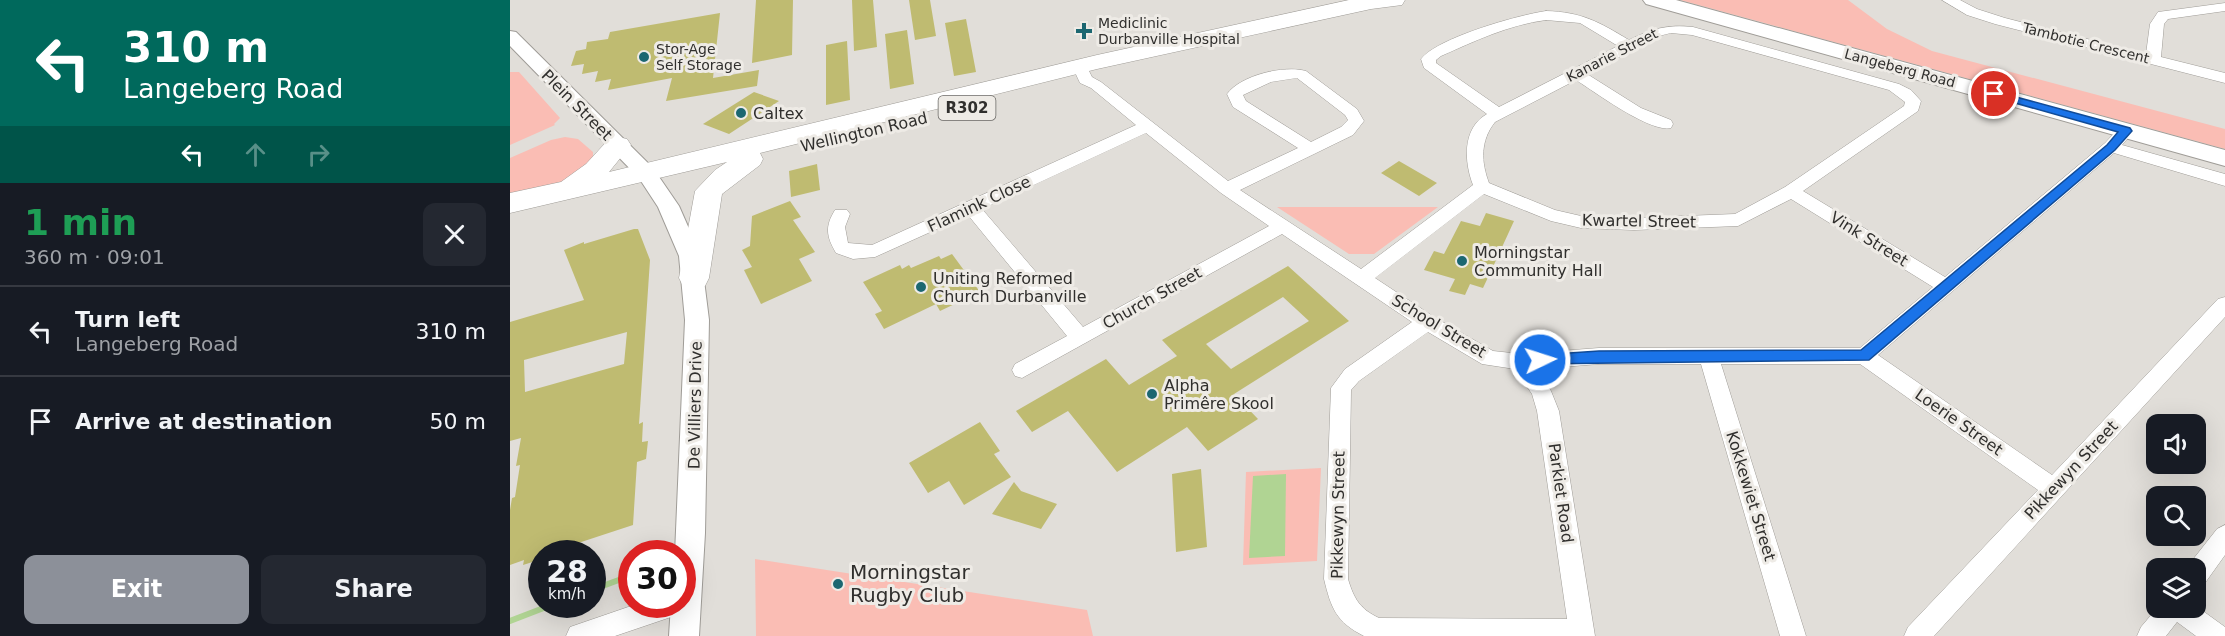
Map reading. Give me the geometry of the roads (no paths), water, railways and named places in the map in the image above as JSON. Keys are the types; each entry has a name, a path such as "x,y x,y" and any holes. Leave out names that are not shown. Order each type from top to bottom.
{"main road":[{"name":"Wellington Road","path":"510,203 750,159 1371,2 1392,0"},
{"name":"Langeberg Road","path":"1653,0 2119,139 2222,157"},
{"name":"Wellington Road","path":"510,216 649,178 1092,73"},
{"path":"556,193 590,175 618,145"},
{"path":"694,278 709,191 725,176 750,159"}],"street":[{"name":"Tambotie Crescent","path":"1949,0 1972,12 2000,21 2225,78"},
{"path":"2153,60 2157,24 2163,15 2225,7"},
{"path":"1498,114 1429,65 1428,59 1436,53 1502,25 1539,15 1583,20 1628,46"},
{"name":"Kanarie Street","path":"1482,187 1474,166 1475,151 1484,125 1498,114 1628,46 1664,30 1693,31 1894,87 1906,93 1913,101"},
{"name":"Plein Street","path":"510,36 649,178"},
{"name":"School Street","path":"1092,73 1147,126 1227,189 1426,322 1489,358 1521,362 1599,356 1864,356"},
{"path":"1576,73 1635,111 1665,124"},
{"path":"1227,189 1311,149 1352,128 1356,120 1354,114 1301,74 1291,74 1250,84 1238,91 1235,98 1239,104 1311,149"},
{"name":"Kwartel Street","path":"1482,187 1560,218 1581,222 1634,224 1738,220 1791,191 1908,111 1912,108 1913,101"},
{"name":"Flamink Close","path":"841,214 835,228 838,241 847,250 860,253 882,249 1147,126"},
{"path":"1864,356 2119,139 2225,180"},
{"name":"De Villiers Drive","path":"649,178 668,206 684,241 690,256 694,278 697,320 685,540"},
{"path":"1362,278 1482,187"},
{"name":"Vink Street","path":"1791,191 1946,286"},
{"path":"971,207 1080,338"},
{"name":"Church Street","path":"1022,370 1283,226"},
{"name":"Pikkewyn Street","path":"1917,636 2225,304"},
{"name":"Pikkewyn Street","path":"1426,322 1352,375 1341,388 1336,579 1341,602 1357,620 1378,630 1581,633"},
{"name":"Loerie Street","path":"1864,356 2054,489"},
{"name":"Kokkewiet Street","path":"1708,357 1793,636"},
{"name":"Parkiet Road","path":"1521,362 1541,391 1548,411 1581,633"},
{"path":"2206,562 2225,536"},
{"path":"579,636 633,618"},
{"name":"De Villiers Drive","path":"682,618 684,636"},
{"path":"2150,636 2164,618"},
{"path":"2192,618 2217,636"}],"waterway":[{"path":"606,585 618,580"},
{"path":"510,621 528,614"}],"place":[{"name":"Mediclinic Durbanville Hospital","path":"1084,31"},
{"name":"Stor-Age Self Storage","path":"644,57"},
{"name":"Caltex","path":"741,113"},
{"name":"Morningstar Community Hall","path":"1462,261"},
{"name":"Uniting Reformed Church Durbanville","path":"921,287"},
{"name":"Alpha Primêre Skool","path":"1152,394"},
{"name":"Morningstar Rugby Club","path":"838,584"}]}
